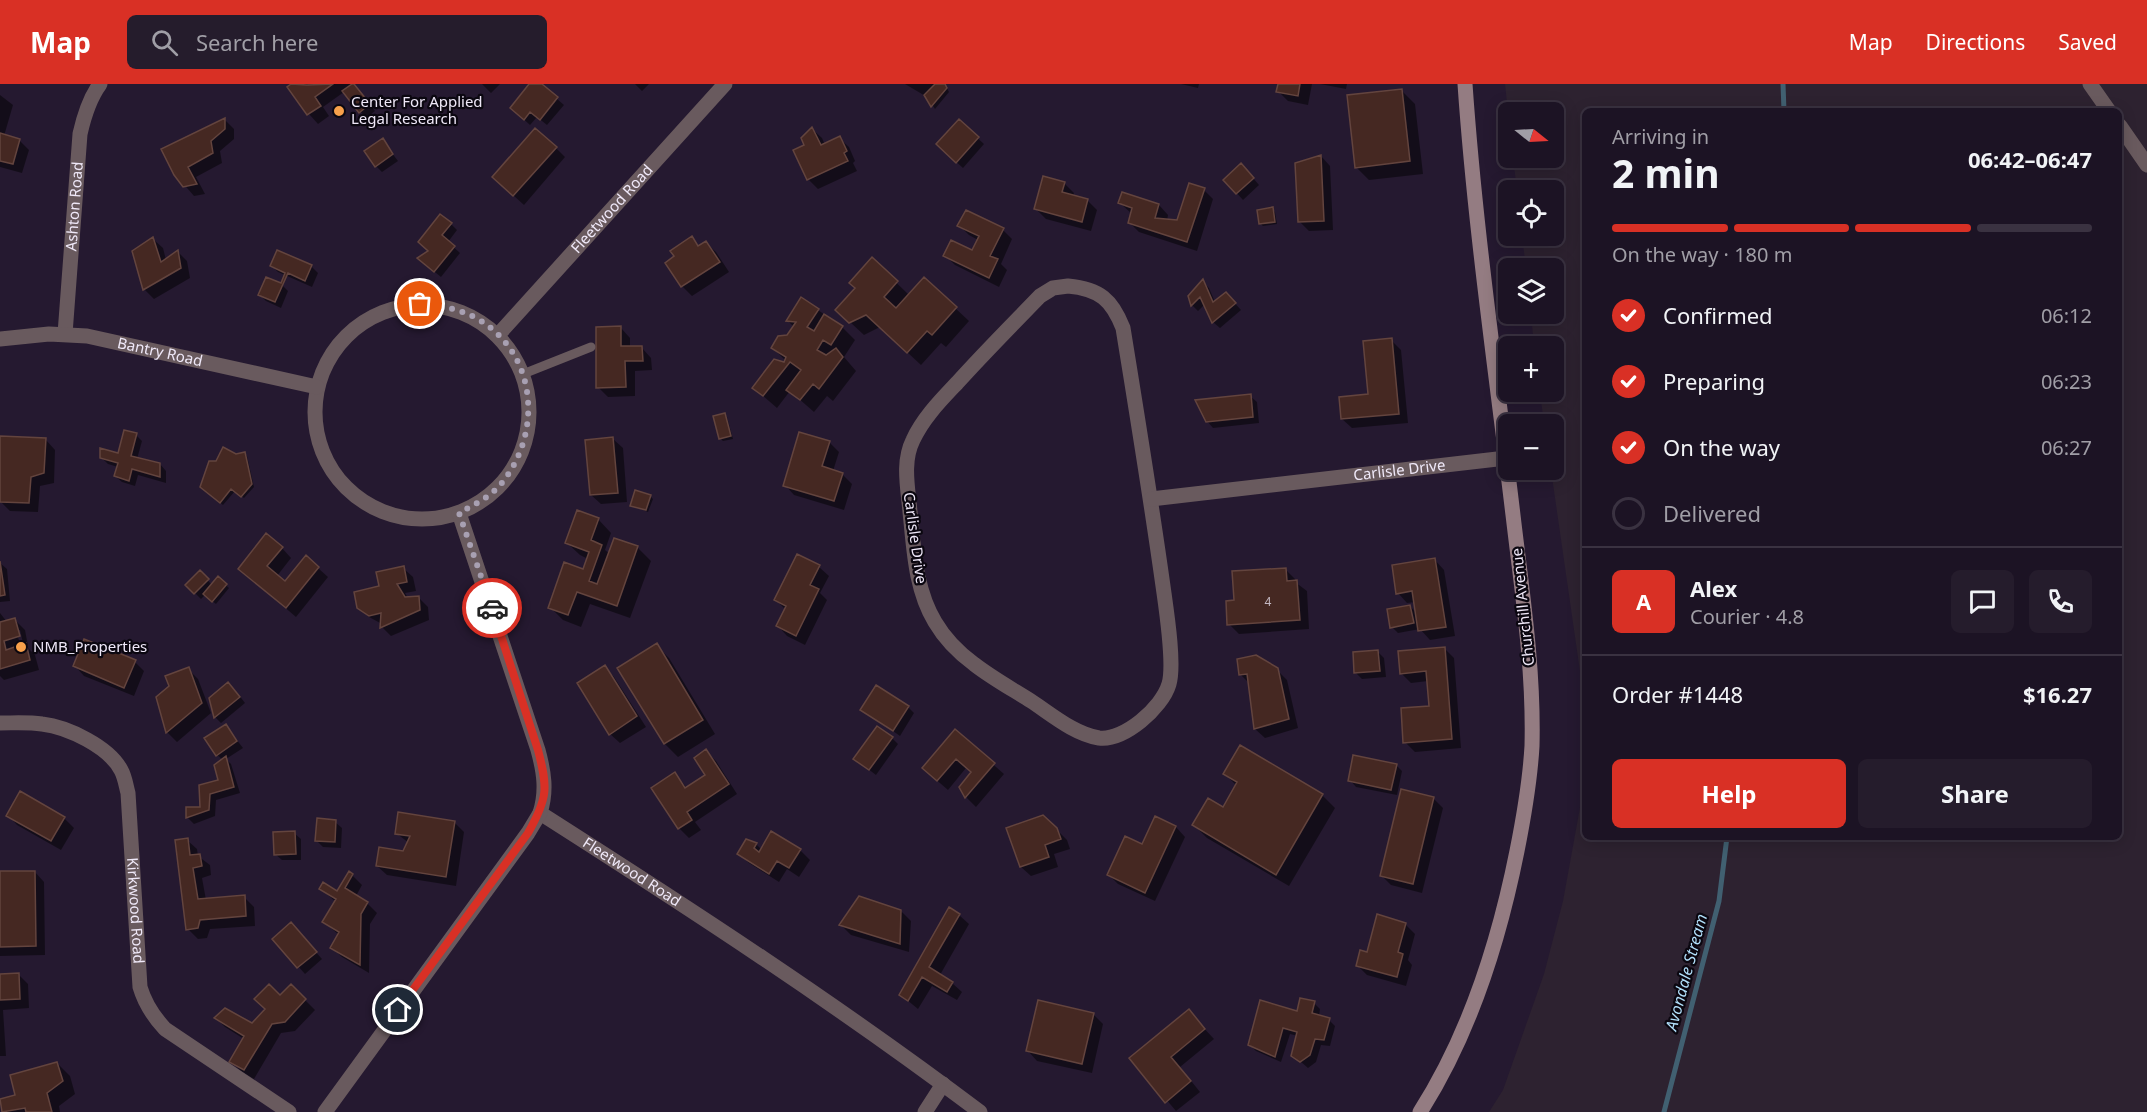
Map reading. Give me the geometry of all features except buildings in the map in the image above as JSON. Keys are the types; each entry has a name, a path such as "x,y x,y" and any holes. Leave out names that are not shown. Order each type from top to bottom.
{"main road":[{"name":"Churchill Avenue","path":"1465,84 1470,150 1501,414"},
{"name":"Churchill Avenue","path":"1420,1112 1431,1095 1461,1033 1490,959 1509,891 1528,791 1532,748 1530,660 1509,480"}],"street":[{"name":"Ashton Road","path":"64,334 80,134 85,113 100,84"},
{"name":"Fleetwood Road","path":"498,335 725,84"},
{"path":"2090,84 2107,108"},
{"path":"2122,129 2147,165"},
{"name":"Carlisle Drive","path":"1083,287 1107,299 1117,312 1123,328 1151,499 1165,604 1171,668 1170,682 1164,697 1134,726 1115,737 1102,739 1077,730 974,664 946,638 934,621 925,602 916,571 906,475 907,456 912,442 920,427 938,404 985,352 1040,296 1053,288 1083,287"},
{"path":"420,304 449,307 475,318 498,335 512,353 523,374 528,398 529,422 524,445 517,460 499,486 481,502 459,513 431,519 402,518 375,509 351,493 332,471 319,445 314,416 317,387 327,360 344,337 366,320 392,308 420,304"},
{"name":"Bantry Road","path":"0,339 64,334 87,336 317,387"},
{"name":"Carlisle Drive","path":"1151,499 1498,459"},
{"path":"325,1112 528,833 540,813 545,797 544,772 538,750 459,513"},
{"name":"Kirkwood Road","path":"0,723 45,724 61,729 92,742 110,756 122,771 128,793 140,987 144,1000 153,1016 165,1029 289,1112"},
{"name":"Fleetwood Road","path":"540,813 678,901 866,1028 980,1112"},
{"path":"925,1112 943,1084"}],"lane":[{"path":"523,374 591,347"}],"shaded area":[{"path":"1505,84 2147,84 2147,1112 1489,1112 1503,1090 1544,974 1563,901 1582,796 1582,840 2122,840 2122,108 1582,108 1582,685 1552,480 1564,480 1564,414 1543,414 1541,402 1564,402 1564,336 1533,336 1532,324 1564,324 1564,258 1525,258 1523,246 1564,246 1564,180 1516,180 1514,168 1564,168 1564,102 1507,102"}],"waterway":[{"name":"Avondale Stream","path":"1783,84 1784,108"},
{"name":"Avondale Stream","path":"1664,1112 1719,901 1727,840"}],"way so far":[{"path":"420,304 449,307 475,318 498,335 512,353 523,374 528,398 529,422 524,445 514,467 499,486 481,502 459,513 492,608"}],"place":[{"name":"Center For Applied Legal Research","path":"339,111"},
{"name":"NMB_Properties","path":"21,647"}],"route":[{"path":"398,1010 528,833 540,813 545,797 544,772 538,750 492,608"}]}
